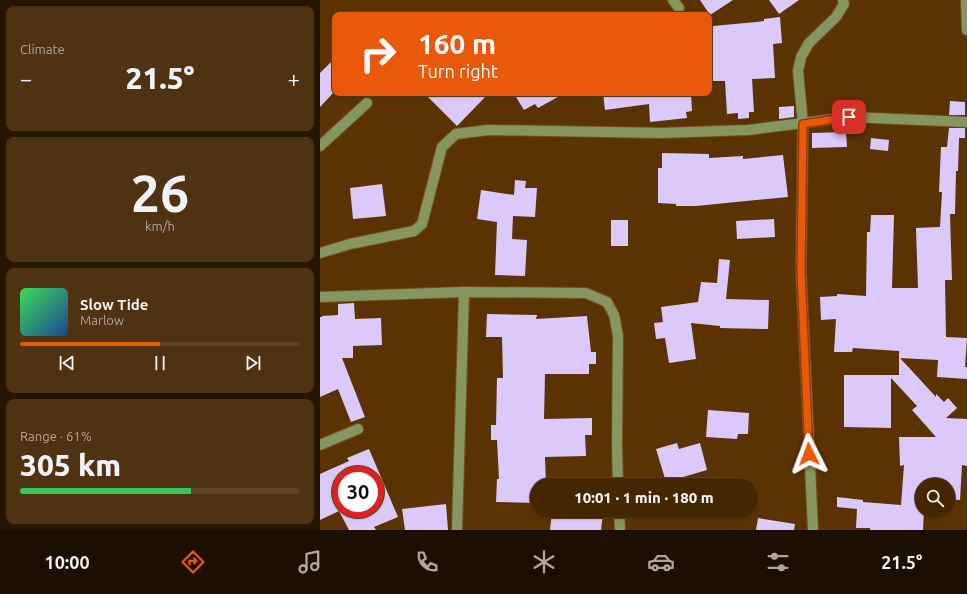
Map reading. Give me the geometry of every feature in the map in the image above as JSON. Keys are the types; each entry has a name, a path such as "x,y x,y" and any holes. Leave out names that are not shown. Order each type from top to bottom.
{"street":[{"path":"813,530 801,271 803,124 798,71 801,57 809,43 836,17 844,4 843,0"},
{"path":"966,0 967,30"},
{"path":"320,146 367,103"},
{"path":"320,253 350,244 414,231 422,224 442,147 456,134 488,130 662,133 748,130 849,117 967,122"},
{"path":"457,530 464,292"},
{"path":"320,297 464,292 586,293 607,302 614,314 618,336 618,478"},
{"path":"320,445 358,429"},
{"path":"619,518 620,530"}],"building":[{"path":"700,0 733,0 712,14 712,12 708,12"},
{"path":"769,0 799,0 779,14"},
{"path":"780,17 782,43 773,44 775,78 752,79 754,112 749,112 749,118 738,119 738,113 727,114 725,81 712,81 713,26 764,21 764,19"},
{"path":"332,61 332,94 320,107 320,73"},
{"path":"427,96 486,96 457,126"},
{"path":"560,96 538,108 535,104 524,110 516,97"},
{"path":"603,96 691,96 692,111 686,112 687,118 650,122 649,104 605,110"},
{"path":"950,101 965,102 965,115 949,115"},
{"path":"794,106 794,117 779,119 779,107"},
{"path":"949,128 965,128 965,138 959,138 958,171 956,171 955,214 950,214 952,280 945,280 946,337 967,338 965,367 967,367 967,379 937,377 938,360 900,358 936,397 936,394 944,402 948,398 957,408 946,418 967,419 967,466 962,465 960,500 955,500 955,478 915,478 915,518 924,518 923,530 870,530 870,528 856,528 857,509 837,507 837,497 863,500 863,502 901,505 904,465 900,466 899,437 936,437 912,410 917,406 891,378 891,428 844,427 844,375 899,375 899,351 853,348 852,352 834,352 836,319 821,320 820,297 837,296 837,294 866,296 867,232 870,232 871,215 894,215 892,288 918,288 916,228 940,227 942,192 939,192 941,147 947,147"},
{"path":"846,132 847,147 812,148 812,133"},
{"path":"871,138 889,140 888,151 870,149"},
{"path":"662,153 709,154 709,158 743,156 743,159 783,155 788,197 696,206 676,206 676,204 658,203 658,168 662,168"},
{"path":"515,180 526,181 525,188 537,188 535,217 513,216 512,239 527,240 525,276 495,275 497,222 477,219 481,190 514,195"},
{"path":"382,184 386,216 353,219 350,188"},
{"path":"774,219 775,237 737,239 736,221"},
{"path":"611,220 628,220 628,246 611,246"},
{"path":"719,259 730,260 726,299 769,300 768,329 720,328 720,326 691,323 696,359 669,363 665,338 656,339 654,323 663,322 661,307 698,302 701,282 717,283"},
{"path":"354,303 355,319 381,318 382,345 353,346 353,358 342,358 365,417 351,422 338,389 320,397 320,317 338,315 338,304"},
{"path":"487,314 537,315 536,319 587,316 591,352 596,352 596,364 589,364 589,374 545,374 544,419 592,418 592,435 585,435 586,456 545,457 546,478 530,478 530,503 496,502 497,479 499,479 497,440 491,440 491,425 496,425 497,378 503,378 502,337 486,337"},
{"path":"708,410 749,413 748,434 738,434 737,439 706,437"},
{"path":"677,443 679,449 700,443 707,470 680,478 665,478 656,449"},
{"path":"369,449 376,466 338,466 349,461 347,458"},
{"path":"332,469 332,514 320,520 320,474"},
{"path":"384,484 398,517 374,527 376,530 349,530 343,518 384,518"},
{"path":"446,504 448,530 405,530 402,509"},
{"path":"551,518 602,518 601,530 550,530"},
{"path":"758,518 795,524 794,530 756,530"}],"route":[{"path":"809,454 801,271 803,124 849,117"}]}
